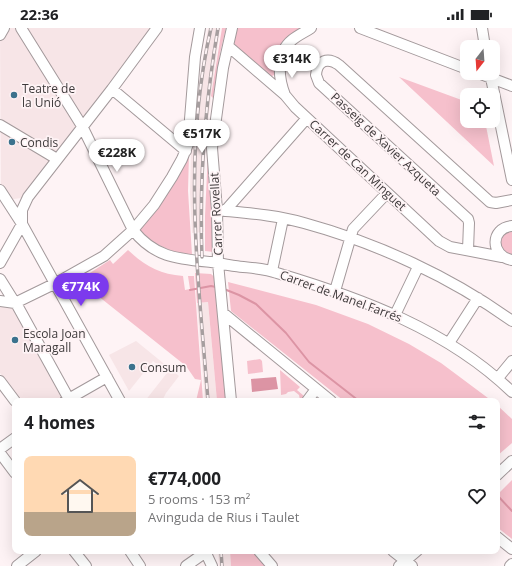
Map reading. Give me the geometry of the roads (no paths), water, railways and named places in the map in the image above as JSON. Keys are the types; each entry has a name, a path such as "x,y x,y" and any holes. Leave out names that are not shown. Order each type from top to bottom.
{"street":[{"path":"0,35 4,28"},
{"name":"Carrer de Manel Farrés","path":"21,28 82,126 133,230 146,244 174,258 272,271 335,291 395,315 449,343 490,371 512,392"},
{"path":"0,301 15,303 56,283 104,256 133,230 154,206 172,177 186,151 188,144 194,57 200,28"},
{"name":"Carrer Rovellat","path":"231,398 221,282 218,263 221,210 212,148 223,68 232,28"},
{"path":"284,95 279,68 280,59 285,47 292,40 311,28"},
{"path":"360,28 460,66"},
{"path":"482,28 484,40"},
{"path":"0,263 22,224 22,210 28,197 112,89 154,29"},
{"name":"Carrer de Can Minguet","path":"228,46 284,95 444,245 512,260"},
{"name":"Passeig de Xavier Azqueta","path":"468,250 468,219 319,83 316,75 319,65 323,62 331,60 339,66 490,202 496,203 512,200"},
{"path":"265,78 272,77 276,74 279,68"},
{"path":"491,80 510,161 512,180"},
{"path":"499,80 512,86"},
{"path":"112,89 186,151"},
{"path":"221,210 307,118"},
{"path":"0,125 57,159"},
{"path":"0,190 5,204 22,224 56,283 118,398"},
{"path":"335,291 353,230 387,193"},
{"path":"5,204 22,202 28,197"},
{"path":"221,210 266,215 303,223 350,238 418,267 478,298 512,321"},
{"path":"272,271 283,219"},
{"path":"502,257 496,248 495,240 501,230 512,226"},
{"path":"395,315 418,267"},
{"path":"0,278 15,303 18,304 67,398"},
{"path":"449,343 478,298"},
{"path":"223,313 327,398"},
{"path":"498,378 512,361"},
{"path":"71,398 107,377"},
{"path":"0,381 13,398"},
{"path":"309,398 316,389"},
{"path":"0,449 12,440"},
{"path":"0,453 12,469"},
{"path":"500,472 509,464"},
{"path":"500,539 512,549"},
{"path":"16,566 32,554"},
{"path":"76,554 86,566"},
{"path":"132,554 140,566"},
{"path":"186,566 204,554"},
{"path":"206,554 210,566"},
{"path":"262,554 272,566"},
{"path":"396,554 406,564 414,554"}],"waterway":[{"path":"190,290 211,286 216,287"},
{"path":"224,289 256,304 286,333 309,362 355,398"},
{"path":"500,498 512,511"}],"railway":[{"path":"208,398 197,260 195,168 197,122 202,75 211,28"},
{"path":"202,257 201,199 204,142 206,114 218,28"},
{"path":"221,554 222,566"}],"place":[{"name":"Teatre de la Unió","path":"14,95"},
{"name":"Condis","path":"12,142"},
{"name":"Escola Joan Maragall","path":"15,340"},
{"name":"Consum","path":"132,367"}]}
